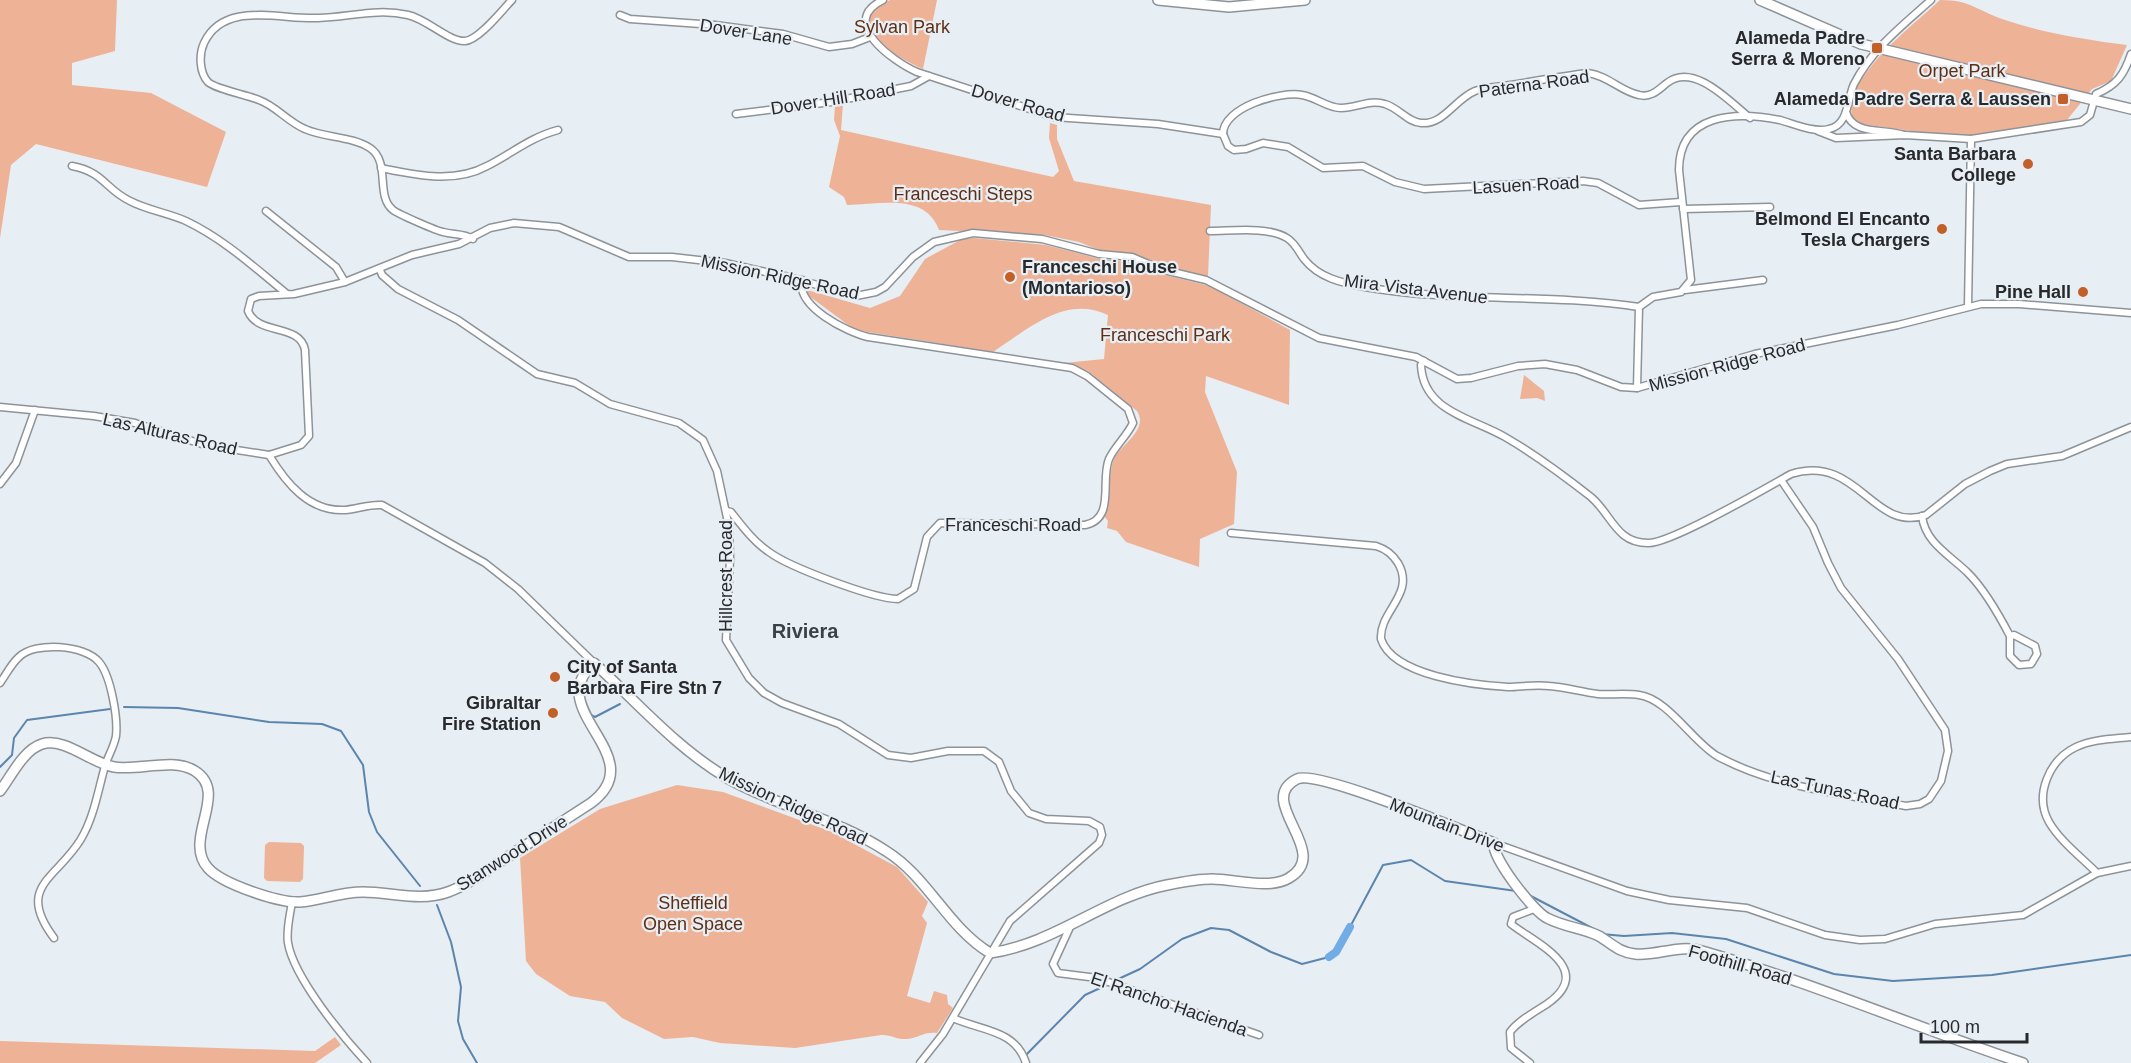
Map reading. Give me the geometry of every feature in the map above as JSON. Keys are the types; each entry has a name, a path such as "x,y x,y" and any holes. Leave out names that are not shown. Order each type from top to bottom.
{"main road":[{"path":"1158,0 1229,7 1305,0"},
{"path":"1760,0 1861,44 1878,49 2131,109"},
{"name":"Stanwood Drive","path":"0,791 32,750 42,744 60,745 105,765 125,768 180,766 197,773 205,782 208,795 199,842 206,865 215,874 242,887 292,902 362,892 425,897 447,893 471,881 596,800 608,784 610,764 577,691 581,675 594,663"},
{"name":"Mission Ridge Road","path":"594,663 662,727 726,777 756,793 826,819 901,861 969,937 990,953"},
{"name":"Mountain Drive","path":"990,953 1005,951 1070,927 1135,894 1165,885 1209,879 1276,883 1290,878 1300,867 1303,853 1286,811 1285,794 1291,783 1303,777 1316,778 1395,803 1494,843"},
{"name":"Foothill Road","path":"1494,843 1496,854 1534,909 1554,921 1598,936 1624,952 1640,954 1683,948 1700,951 1792,978 1838,998 2023,1063"}],"street":[{"path":"474,239 464,234 439,232 394,210 386,198 378,157 369,148 306,130 260,100 208,82 201,59 202,47 210,32 225,21 249,13 270,12 316,18 372,11 410,15 430,23 455,39 468,41 477,36 512,0"},
{"path":"870,36 867,25 869,13 876,4 883,0"},
{"path":"1815,129 1834,128 1841,123 1853,87 1878,49 1931,0"},
{"name":"Dover Lane","path":"620,15 637,20 715,25 783,34 829,47 852,44 870,36"},
{"name":"Dover Road","path":"870,36 879,47 901,64 929,76 1054,117 1158,124 1223,134"},
{"path":"1685,290 1691,275 1679,160 1687,137 1700,125 1714,119 1750,118 1778,120 1815,129 1836,138 1905,135 1971,138 2081,122 2090,115 2096,94 2109,88 2120,79 2131,54"},
{"name":"Paterna Road","path":"1223,134 1228,120 1242,110 1262,100 1287,94 1305,95 1338,108 1378,102 1391,106 1413,121 1426,123 1439,119 1466,96 1482,89 1588,73 1605,77 1641,95 1653,94 1675,78 1693,77 1750,118"},
{"name":"Dover Hill Road","path":"736,114 831,102 911,86 929,76"},
{"path":"1846,111 1850,121 1857,128 1882,129 1905,135"},
{"path":"381,168 419,175 456,177 479,170 534,138 558,130"},
{"name":"Lasuen Road","path":"1223,134 1228,146 1234,150 1263,143 1288,147 1323,168 1364,166 1395,183 1415,187 1448,189 1584,181 1598,183 1639,205 1682,201"},
{"path":"1968,306 1971,138"},
{"path":"72,166 96,174 133,203 165,212 203,230 238,253 287,294"},
{"path":"1683,209 1770,207"},
{"path":"266,211 336,267 345,282"},
{"name":"Mission Ridge Road","path":"594,663 518,589 476,557 382,505 367,505 344,510 319,507 302,496 269,455 301,445 309,436 304,346 296,336 255,321 249,315 248,307 251,300 259,296 287,294 345,282 380,270 412,255 474,239 479,233 501,225 543,224 574,231 612,252 629,257 698,259 802,280 846,295 866,295 885,288 923,249 946,238 973,233 1042,239 1099,254 1132,257 1160,269 1206,280 1319,338 1404,354 1424,361 1457,379 1518,366 1545,364 1577,370 1622,387 1637,388 1755,354 1898,325 1968,306 2006,303 2131,313"},
{"name":"Mira Vista Avenue","path":"1210,231 1260,232 1284,236 1315,270 1332,279 1366,287 1454,297 1639,307"},
{"name":"Hillcrest Road","path":"380,270 382,275 398,289 458,320 537,374 575,383 610,404 679,423 694,431 708,447 727,511 730,559 726,640 749,678 764,693 782,703 839,724 870,746 895,758 911,759 965,750 984,751 999,762 1011,791 1029,813 1046,819 1089,820 1100,827 1102,835 1099,843 1010,921 990,953"},
{"name":"Franceschi Road","path":"727,511 731,512 755,541 779,559 847,584 898,599 914,589 927,537 940,523 1085,525 1097,520 1103,510 1108,461 1133,423 1128,409 1087,376 1072,368 868,337 848,331 805,299 801,288 802,280"},
{"path":"1637,388 1639,307 1650,298 1685,290 1763,280"},
{"path":"1424,361 1421,365 1423,379 1442,406 1454,415 1507,438 1592,498 1616,531 1630,540 1649,543 1667,540 1802,471 1828,471 1844,478 1893,515 1910,518 1922,516 1965,484 1990,471 2007,464 2062,456 2131,427"},
{"name":"Las Alturas Road","path":"0,407 94,416 135,423 205,446 269,455"},
{"path":"0,484 16,463 35,410"},
{"name":"Las Tunas Road","path":"1231,533 1376,546 1384,549 1396,560 1403,582 1401,594 1382,627 1381,639 1390,652 1418,670 1507,687 1550,686 1601,694 1644,696 1657,703 1716,755 1763,775 1814,789 1906,806 1929,800 1945,771 1948,742 1942,722 1892,651 1841,588 1828,564 1813,527 1781,480"},
{"path":"1922,516 1925,530 1932,541 1974,580 2010,636 2009,652 2012,660 2023,666 2031,664 2037,654 2035,646 2014,635 2010,636"},
{"path":"0,683 19,656 35,649 63,647 96,659 104,670 116,713 114,743 105,765 94,810 81,839 48,875 39,891 39,914 54,938"},
{"path":"2097,873 2051,825 2044,808 2045,783 2060,758 2077,747 2131,737"},
{"name":"Mountain Drive","path":"1494,843 1587,878 1648,896 1747,908 1825,934 1860,940 1885,939 1935,924 2023,915 2097,873 2131,866"},
{"path":"292,902 287,935 293,958 330,1018 367,1063"},
{"path":"1530,1063 1511,1048 1508,1041 1510,1032 1560,994 1565,982 1562,965 1551,950 1511,924 1513,916 1534,909"},
{"name":"El Rancho Hacienda","path":"1070,927 1053,964 1058,973 1097,978 1259,1035"},
{"path":"920,1063 953,1018 990,953"},
{"path":"953,1018 1004,1034 1021,1051 1026,1063"}],"green space":[{"path":"0,0 117,0 115,51 72,63 72,85 151,93 226,132 207,187 36,144 11,165 0,238"},
{"name":"Sylvan Park","path":"890,0 937,0 923,69 887,49 871,29 870,19 875,9"},
{"name":"Orpet Park","path":"1940,0 1967,4 1995,17 2035,29 2127,45 2111,81 2092,89 2067,120 1969,136 1925,133 1855,123 1851,108 1855,91 1866,74 1896,39"},
{"name":"Franceschi Steps","path":"843,104 841,130 1053,177 1059,171 1049,138 1050,123 1057,125 1057,139 1074,181 1211,205 1208,276 1164,267 1131,253 1099,250 1079,242 1045,235 939,230 932,218 923,210 912,205 886,203 847,205 844,197 829,187 840,136 834,120 835,106"},
{"name":"Franceschi Park","path":"974,238 1046,245 1100,259 1136,263 1161,274 1210,286 1290,330 1289,405 1206,376 1205,392 1237,472 1234,524 1200,539 1199,567 1126,542 1117,531 1107,528 1108,521 1104,516 1114,459 1137,431 1140,418 1137,411 1088,371 1064,363 1104,359 1108,315 1092,310 1077,309 1062,312 1033,325 993,352 855,330 797,287 870,308 900,296 925,259 962,239"},
{"path":"1524,375 1544,391 1545,401 1537,398 1520,399"},
{"name":"Sheffield Open Space","path":"677,785 723,792 832,832 897,867 928,902 922,916 927,923 907,996 930,1003 934,991 947,995 948,1004 953,1008 937,1033 907,1039 881,1035 795,1048 720,1043 693,1037 664,1039 622,1018 605,1002 570,996 536,974 526,961 520,858 600,809"},
{"path":"269,842 301,843 304,846 303,879 300,882 267,881 264,878 265,845"},
{"path":"335,1037 341,1045 315,1063 0,1063 0,1041 315,1051"}],"waterway":[{"path":"591,715 595,717 620,704"},
{"path":"124,707 178,708 269,722 322,724 341,731 363,765 369,812 377,832 420,886"},
{"path":"0,767 12,755 14,738 27,720 110,709"},
{"path":"1350,927 1383,865 1411,860 1445,881 1516,891"},
{"path":"1527,894 1594,929"},
{"path":"437,905 451,942 461,987 458,1021 463,1039 477,1063"},
{"path":"1329,957 1336,952 1350,927"},
{"path":"1114,981 1140,969 1182,939 1211,928 1229,930 1271,952 1302,964 1329,957"},
{"path":"1601,934 1624,936 1672,933 1726,939 1834,974 1893,981 1992,975 2131,955"},
{"path":"1022,1063 1023,1058 1085,995 1109,984"}],"place":[{"name":"Alameda Padre Serra & Moreno","path":"1877,48"},
{"name":"Alameda Padre Serra & Laussen","path":"2063,99"},
{"name":"Santa Barbara College","path":"2028,164"},
{"name":"Belmond El Encanto Tesla Chargers","path":"1942,229"},
{"name":"Franceschi House (Montarioso)","path":"1010,277"},
{"name":"Pine Hall","path":"2083,292"},
{"name":"City of Santa Barbara Fire Stn 7","path":"555,677"},
{"name":"Gibraltar Fire Station","path":"553,713"}],"district":[{"name":"Riviera","path":"805,631"}]}
